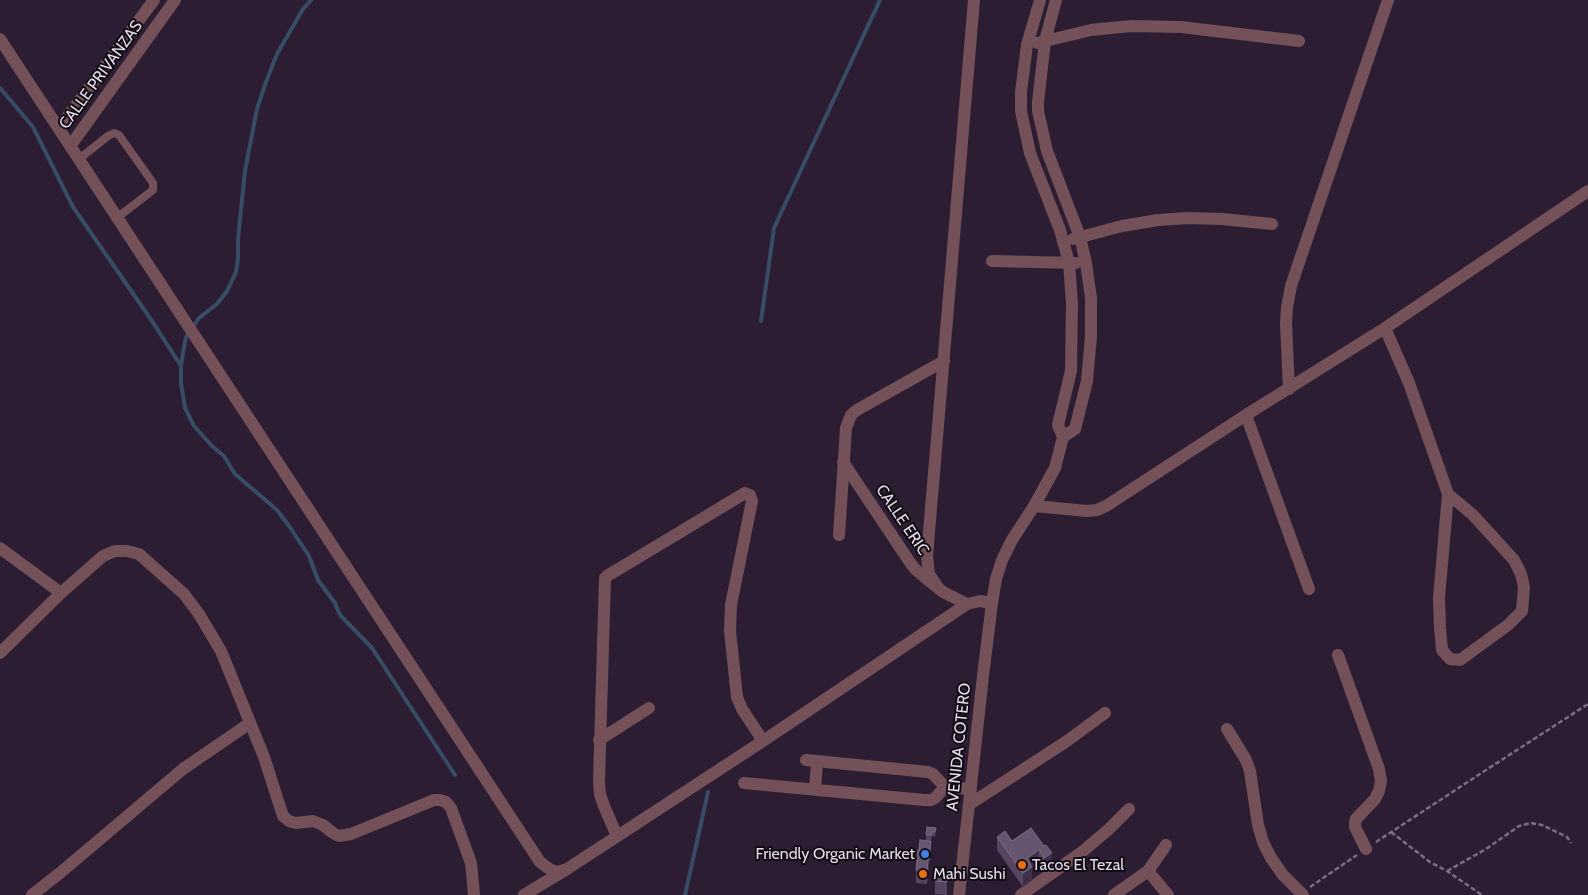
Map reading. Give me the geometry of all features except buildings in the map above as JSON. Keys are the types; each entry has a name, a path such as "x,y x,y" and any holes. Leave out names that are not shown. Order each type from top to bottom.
{"street":[{"name":"CALLE PRIVANZAS","path":"59,128 154,0"},
{"name":"CALLE PRIVANZAS","path":"71,145 175,0"},
{"path":"939,589 929,574 927,559 974,0"},
{"path":"1040,0 1027,45 1021,92 1021,111 1030,153 1063,241 1069,263 1072,303 1071,371 1058,425 1063,437 1076,429 1087,380 1091,336 1091,308 1086,263 1080,237 1047,151 1040,122 1038,102 1045,41 1056,0"},
{"path":"1289,389 1286,306 1291,286 1388,0"},
{"path":"1027,45 1091,30 1131,26 1181,28 1299,41"},
{"path":"0,39 540,862 554,871 558,872 567,869"},
{"path":"1034,506 1087,511 1101,508 1385,328 1588,191"},
{"path":"1063,241 1122,226 1158,220 1187,218 1222,219 1272,224"},
{"path":"992,261 1086,263"},
{"path":"1385,328 1409,383 1448,494 1439,598 1440,628 1442,650 1450,659 1460,660 1508,625 1522,611 1524,587 1521,574 1514,560 1473,516 1448,494"},
{"path":"839,535 846,428 851,415 944,361"},
{"path":"1246,415 1309,589"},
{"name":"AVENIDA COTERO","path":"959,895 992,603 999,570 1006,550 1018,528 1034,506 1055,468 1063,437"},
{"name":"CALLE ERIC","path":"844,462 909,561 939,589 967,604"},
{"path":"617,836 600,794 605,578 745,493 750,495 752,501 732,599 730,632 737,698 763,742"},
{"path":"0,548 61,593"},
{"path":"0,653 61,593 103,556 115,551 139,554 184,594 199,614 220,651 264,757 283,816 289,821 296,823 313,821 323,825 339,836 351,834 434,800 446,802 451,808 472,863 474,895"},
{"path":"524,895 763,742 967,604 980,601 992,603"},
{"path":"1338,655 1379,769 1379,791 1355,822 1355,828 1366,849"},
{"path":"600,740 648,708"},
{"path":"970,804 1067,741 1105,713"},
{"path":"32,895 183,770 250,722"},
{"path":"1227,729 1246,760 1250,771 1258,825 1263,842 1283,875 1302,894"},
{"path":"815,790 811,761 928,772 933,774 945,787 971,789"},
{"path":"744,783 924,800 935,798 945,787"},
{"path":"1022,895 1082,852 1129,809"},
{"path":"1114,895 1148,870 1166,845"},
{"path":"1148,870 1168,895"}],"lane":[{"path":"79,159 114,133 119,135 153,183 153,190 118,218"}],"path":[{"path":"1302,894 1391,832 1588,704"},
{"path":"1447,871 1519,826 1531,823 1542,824 1567,837 1571,844"},
{"path":"1391,832 1430,862 1447,871 1482,895"}],"waterway":[{"path":"193,327 199,318 217,304 227,291 236,272 245,171 257,109 277,54 303,9 311,0"},
{"path":"761,321 774,228 880,0"},
{"path":"0,88 33,127 73,207 181,366"},
{"path":"189,333 184,347 181,383 185,408 194,426 224,456 235,474 277,510 289,526 309,556 318,580 335,603 340,615 372,648 455,775"},
{"path":"685,895 708,792"}],"place":[{"name":"Friendly Organic Market","path":"925,854"},
{"name":"Tacos El Tezal","path":"1022,865"},
{"name":"Mahi Sushi","path":"923,874"}]}
